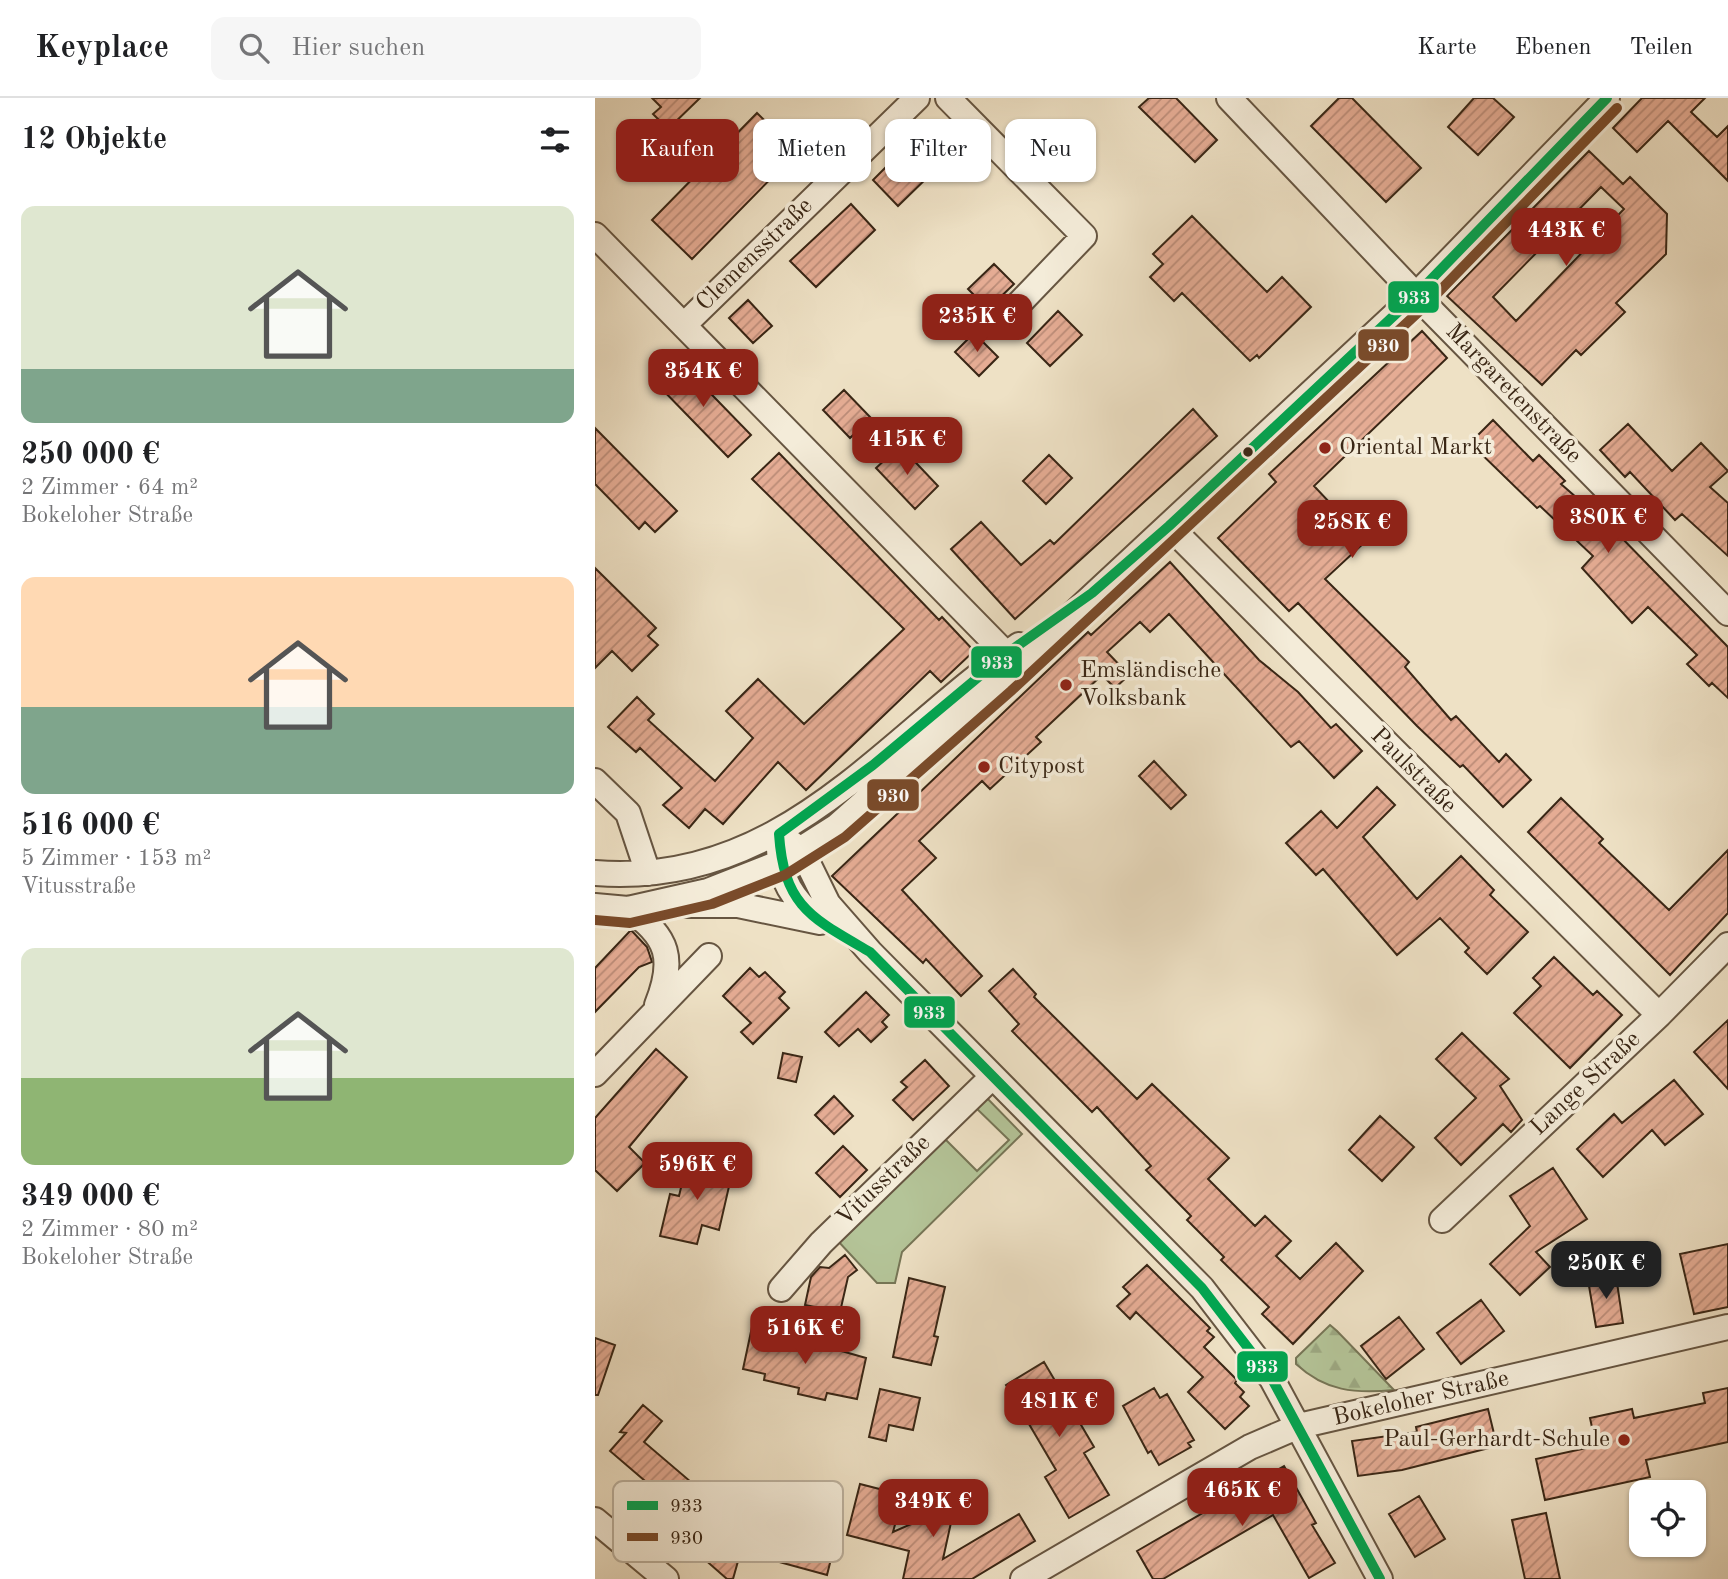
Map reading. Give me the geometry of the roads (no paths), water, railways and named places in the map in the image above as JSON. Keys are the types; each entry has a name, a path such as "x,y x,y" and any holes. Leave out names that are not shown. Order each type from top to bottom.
{"street":[{"name":"Clemensstraße","path":"684,325 917,98"},
{"path":"948,98 1084,236 1009,314"},
{"name":"Margaretenstraße","path":"1229,98 1416,295 1728,613"},
{"path":"628,909 708,891 779,863 837,826 1001,681 1092,593 1169,526 1416,295 1607,98"},
{"path":"595,235 1006,654"},
{"name":"Paulstraße","path":"1169,526 1659,1015"},
{"path":"595,873 648,873 713,859 779,834 873,765 1006,654 1092,593"},
{"path":"595,781 628,813 648,873"},
{"path":"779,834 801,851 828,904 870,952 1202,1288 1260,1361 1300,1426 1380,1579"},
{"path":"779,834 779,863 795,901 820,922 870,952"},
{"path":"595,906 628,909 738,905 820,922"},
{"path":"628,909 649,925 664,946 668,978 655,1012"},
{"name":"Lange Straße","path":"1442,1220 1659,1015 1728,945"},
{"path":"595,1074 709,956"},
{"name":"Vitusstraße","path":"781,1289 821,1243 992,1077"},
{"name":"Bokeloher Straße","path":"1023,1579 1250,1447 1300,1426 1728,1327"},
{"path":"595,1520 613,1535"},
{"path":"646,1562 666,1579"}],"place":[{"name":"Oriental Markt","path":"1325,448"},
{"name":"Emsländische Volksbank","path":"1066,685"},
{"name":"Citypost","path":"984,767"},
{"name":"Paul-Gerhardt-Schule","path":"1624,1440"}]}
